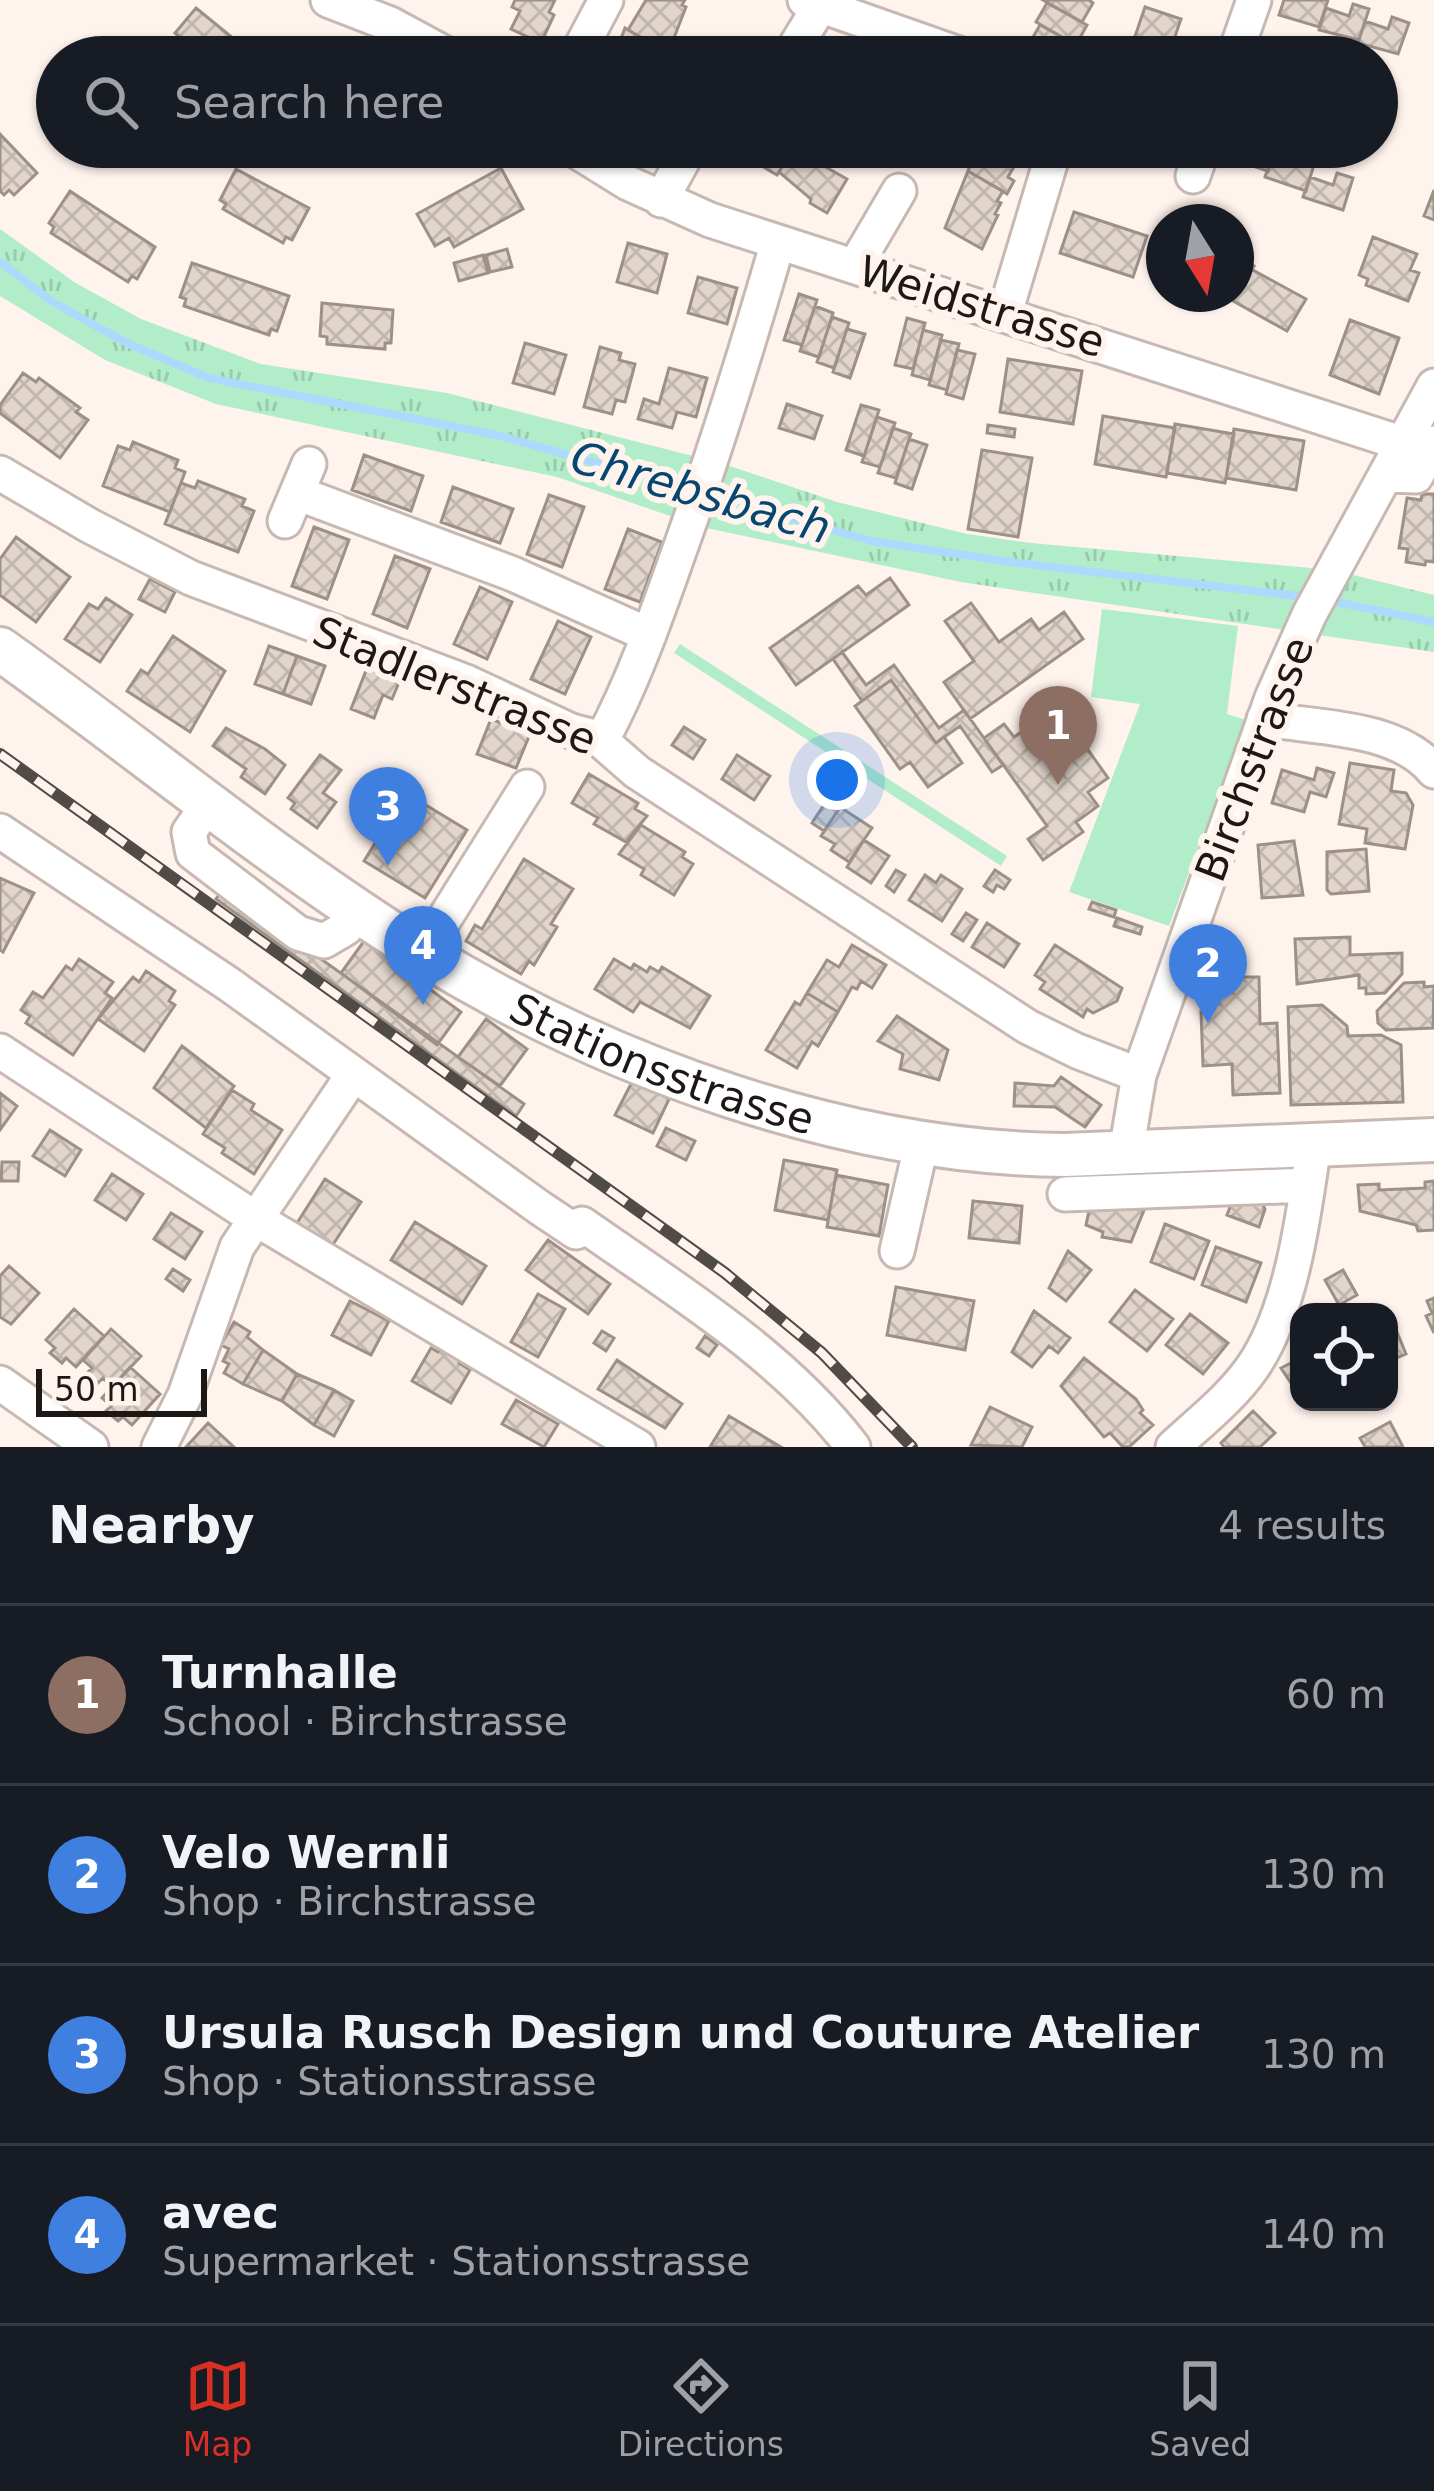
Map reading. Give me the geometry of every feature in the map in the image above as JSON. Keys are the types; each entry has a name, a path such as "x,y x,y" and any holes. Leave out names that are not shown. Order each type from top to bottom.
{"main road":[{"name":"Stationsstrasse","path":"0,649 358,911 423,953 532,1015 699,1084 790,1115 1007,1154 1059,1190 1126,1152 1311,1165 1434,1140"}],"street":[{"path":"328,0 412,36"},
{"path":"587,36 606,0"},
{"path":"1241,36 1254,0"},
{"path":"798,36 813,3 907,36"},
{"name":"Weidstrasse","path":"606,168 661,200 1005,313 1425,422"},
{"path":"661,200 679,168"},
{"path":"1005,313 1052,168"},
{"path":"855,266 898,191"},
{"path":"602,740 626,694 700,493 778,242"},
{"name":"Birchstrasse","path":"1126,1152 1139,1075 1264,719 1327,580 1386,475 1425,422"},
{"name":"Stadlerstrasse","path":"0,473 191,578 466,682 566,729 602,740 637,772 1028,1027 1139,1075"},
{"path":"297,493 513,574 649,635"},
{"path":"1264,719 1387,740 1411,750 1434,771"},
{"path":"423,953 527,787"},
{"path":"0,831 230,985 540,1208 576,1232 581,1224 704,1310 812,1402 854,1447"},
{"path":"0,1051 256,1219 638,1447"},
{"path":"159,1447 185,1395 237,1246 353,1075"},
{"path":"897,1251 922,1142"},
{"path":"1059,1190 1311,1165 1280,1311 1266,1346 1238,1385 1173,1447"},
{"path":"0,1383 91,1447"}],"green space":[{"path":"0,229 74,282 141,319 261,364 447,393 724,464 837,502 967,534 1333,570 1434,595 1434,652 961,582 702,527 557,477 216,404 105,360 0,296"},
{"path":"1102,609 1238,626 1227,714 1246,720 1169,926 1069,892 1140,704 1091,697"},
{"path":"680,644 1007,856 1001,866 674,653"}],"building":[{"path":"515,0 555,0 544,36 526,36 511,29 520,11 512,7"},
{"path":"646,0 685,0 675,36 638,36 628,30"},
{"path":"1043,0 1089,0 1093,3 1082,22"},
{"path":"1284,0 1328,0 1319,27 1279,15"},
{"path":"1047,3 1087,25 1081,36 1060,36 1036,22"},
{"path":"1353,4 1369,9 1360,36 1319,30 1326,8 1349,16"},
{"path":"1145,7 1181,19 1175,36 1135,36"},
{"path":"196,8 230,36 179,36 175,33"},
{"path":"1392,17 1409,23 1398,54 1398,36 1360,36 1365,21 1388,29"},
{"path":"1040,25 1060,36 1034,36"},
{"path":"0,134 37,173 14,195 0,191"},
{"path":"501,168 523,209 454,247 449,238 435,246 417,214"},
{"path":"781,168 827,168 847,179 827,213 779,172"},
{"path":"1013,168 1008,177 1014,181 1007,194 968,171"},
{"path":"1268,168 1313,168 1306,191 1265,177"},
{"path":"236,169 309,208 292,240 286,237 283,243 223,209 226,204 220,200"},
{"path":"968,171 1003,191 982,249 945,228"},
{"path":"1337,173 1353,178 1343,210 1303,197 1310,177 1333,185"},
{"path":"1434,190 1434,220 1424,216"},
{"path":"70,191 155,247 137,279 132,276 128,282 51,233 54,227 49,223"},
{"path":"1074,212 1146,236 1133,277 1060,253"},
{"path":"1373,237 1417,254 1410,270 1419,273 1408,301 1366,285 1368,279 1359,275"},
{"path":"628,243 667,254 657,293 617,282"},
{"path":"507,249 512,267 490,272 486,255"},
{"path":"483,255 488,273 459,281 454,263"},
{"path":"192,263 289,296 277,331 271,329 269,335 184,306 186,299 180,297"},
{"path":"1254,271 1306,299 1287,331 1253,312"},
{"path":"698,277 737,288 727,324 688,313"},
{"path":"799,294 817,300 802,345 784,340"},
{"path":"322,303 393,310 391,343 385,343 385,349 327,344 327,337 320,336"},
{"path":"815,306 833,313 819,357 800,351"},
{"path":"832,317 849,323 834,368 817,362"},
{"path":"907,318 925,323 913,369 895,365"},
{"path":"1350,320 1399,338 1379,394 1330,375"},
{"path":"847,329 865,334 850,378 833,372"},
{"path":"923,330 942,335 930,380 912,375"},
{"path":"941,340 959,344 947,390 929,385"},
{"path":"525,343 566,355 554,394 513,383"},
{"path":"600,347 621,353 619,360 635,364 625,402 616,400 612,414 584,407"},
{"path":"957,350 975,354 963,399 946,394"},
{"path":"1008,359 1082,371 1073,424 1000,412"},
{"path":"669,368 707,378 696,417 677,412 672,428 638,419 644,399 659,404"},
{"path":"23,373 36,382 39,378 80,408 76,412 88,420 60,458 0,413 0,405"},
{"path":"787,404 822,416 814,439 779,428"},
{"path":"861,405 879,410 864,456 846,450"},
{"path":"1103,416 1175,428 1166,477 1095,464"},
{"path":"877,417 895,423 880,467 862,462"},
{"path":"1175,424 1234,434 1225,483 1167,473"},
{"path":"988,425 1015,429 1014,437 987,433"},
{"path":"893,428 911,434 896,478 878,473"},
{"path":"1234,429 1304,441 1296,490 1226,478"},
{"path":"909,439 927,445 912,489 895,483"},
{"path":"133,442 178,460 175,468 185,472 170,512 103,486 118,446 130,450"},
{"path":"982,450 1032,458 1018,537 968,529"},
{"path":"364,455 423,476 411,511 352,490"},
{"path":"198,481 245,499 242,506 254,511 238,552 165,524 181,483 195,488"},
{"path":"453,487 513,509 500,543 441,522"},
{"path":"1422,494 1434,494 1434,562 1425,565 1406,562 1408,549 1399,548 1407,498 1421,500"},
{"path":"549,495 584,507 562,567 527,554"},
{"path":"314,527 349,540 327,599 292,586"},
{"path":"628,529 662,542 640,602 605,589"},
{"path":"16,537 70,577 36,622 0,595 0,559"},
{"path":"395,556 430,569 407,628 373,614"},
{"path":"890,578 909,605 796,685 770,648 858,586 866,595"},
{"path":"150,579 175,592 165,612 139,599"},
{"path":"480,587 512,602 487,659 454,644"},
{"path":"106,598 132,615 100,662 65,639 89,604 98,609"},
{"path":"971,603 999,642 1031,619 1039,630 1064,612 1083,639 970,719 944,682 974,661 945,621"},
{"path":"558,621 591,637 565,694 531,679"},
{"path":"173,636 225,671 190,732 127,691 141,670 148,674"},
{"path":"269,646 297,656 283,694 255,684"},
{"path":"842,652 866,685 894,665 939,728 964,710 1003,765 992,772 960,726 936,743 891,680 862,701 833,659"},
{"path":"297,656 325,666 311,704 283,694"},
{"path":"367,668 400,680 392,699 383,695 374,718 351,709"},
{"path":"891,680 936,743 944,737 962,763 928,787 910,762 900,769 855,706"},
{"path":"1057,706 1108,778 1088,792 1098,806 1076,822 1083,832 1043,860 1028,839 1047,826 984,738 1004,724 1014,737"},
{"path":"491,719 530,734 516,768 477,754"},
{"path":"684,727 705,740 693,759 672,745"},
{"path":"226,728 285,765 265,794 241,777 246,769 213,746"},
{"path":"320,755 341,770 323,793 336,802 317,828 291,809 295,803 288,798"},
{"path":"737,755 770,776 754,800 722,779"},
{"path":"1350,763 1394,770 1391,791 1406,793 1413,805 1405,849 1365,843 1367,829 1339,824"},
{"path":"1317,768 1334,773 1326,797 1310,792 1304,812 1272,803 1282,770 1314,780"},
{"path":"589,774 638,803 635,809 647,816 626,842 594,824 598,818 572,803"},
{"path":"406,793 467,830 425,898 364,861"},
{"path":"831,794 843,803 824,831 812,823"},
{"path":"840,807 872,828 849,862 831,850 835,844 821,836"},
{"path":"641,825 685,852 682,857 693,864 674,895 641,875 644,869 619,854"},
{"path":"864,840 889,856 871,883 847,867"},
{"path":"1294,841 1303,895 1262,898 1258,845"},
{"path":"1366,849 1369,891 1331,894 1327,890 1327,852"},
{"path":"524,859 573,889 534,965 529,961 521,974 466,941 475,925 482,929"},
{"path":"896,870 905,875 894,892 886,886"},
{"path":"995,870 1010,880 1004,889 997,885 993,892 984,886"},
{"path":"925,875 936,883 941,875 962,889 942,921 909,900"},
{"path":"0,878 34,893 3,952 0,950"},
{"path":"223,889 524,1104 516,1116 216,899"},
{"path":"1092,902 1116,910 1114,917 1089,909"},
{"path":"966,913 977,920 963,941 952,934"},
{"path":"1117,918 1142,927 1140,934 1114,926"},
{"path":"987,923 1019,944 1004,967 972,947"},
{"path":"1350,937 1350,955 1402,953 1402,974 1385,993 1366,994 1366,988 1359,988 1359,975 1297,984 1295,939"},
{"path":"364,941 461,1012 437,1045 341,973"},
{"path":"852,945 886,965 872,988 861,981 857,989 852,987 838,1012 807,993 827,960 839,967"},
{"path":"1055,945 1122,988 1117,1001 1093,1013 1087,1009 1083,1017 1040,989 1045,982 1035,975"},
{"path":"79,959 113,982 105,993 112,998 73,1055 26,1023 30,1016 21,1010 33,992 43,998 66,966 72,970"},
{"path":"614,959 647,972 650,967 659,972 662,967 710,996 690,1028 640,1002 633,1012 595,989"},
{"path":"146,971 175,991 169,1001 175,1005 144,1051 98,1019 133,977 139,982"},
{"path":"1214,977 1259,977 1260,1024 1277,1023 1280,1093 1233,1095 1232,1064 1203,1066 1201,1012 1209,1012 1207,994 1215,994"},
{"path":"1424,982 1424,987 1434,986 1433,1028 1386,1030 1378,1023 1377,1011 1404,983"},
{"path":"807,993 838,1012 818,1046 812,1042 797,1068 766,1050 795,1002 800,1005"},
{"path":"1322,1005 1347,1026 1348,1036 1381,1035 1401,1045 1403,1102 1291,1105 1288,1007"},
{"path":"897,1016 948,1050 939,1080 900,1069 903,1054 878,1041"},
{"path":"486,1019 527,1049 500,1086 458,1057"},
{"path":"182,1046 234,1086 206,1128 154,1088"},
{"path":"1061,1077 1101,1105 1085,1127 1055,1107 1014,1106 1015,1083 1054,1086"},
{"path":"633,1080 670,1097 653,1133 615,1115"},
{"path":"232,1090 254,1104 251,1110 282,1130 254,1174 203,1134"},
{"path":"0,1093 17,1106 0,1130"},
{"path":"666,1128 695,1141 686,1160 657,1146"},
{"path":"50,1130 81,1150 65,1176 33,1156"},
{"path":"784,1160 837,1170 828,1220 775,1210"},
{"path":"2,1162 19,1162 18,1181 1,1181"},
{"path":"112,1174 143,1194 126,1220 95,1200"},
{"path":"836,1175 888,1185 879,1236 827,1227"},
{"path":"325,1179 361,1202 332,1246 297,1223"},
{"path":"1434,1181 1434,1230 1418,1231 1416,1225 1360,1211 1358,1185 1379,1184 1379,1190 1425,1188 1425,1182"},
{"path":"1235,1194 1263,1205 1259,1227 1227,1215"},
{"path":"1149,1198 1131,1242 1102,1237 1103,1232 1086,1225 1090,1206"},
{"path":"973,1201 1022,1206 1019,1243 969,1238"},
{"path":"171,1213 202,1232 185,1259 154,1239"},
{"path":"415,1222 486,1266 462,1304 391,1260"},
{"path":"1165,1224 1209,1241 1194,1279 1151,1262"},
{"path":"548,1240 610,1284 588,1314 526,1270"},
{"path":"1216,1247 1261,1263 1246,1302 1202,1285"},
{"path":"1068,1251 1091,1270 1066,1301 1049,1288"},
{"path":"9,1266 39,1293 11,1324 0,1317 0,1276"},
{"path":"173,1269 190,1280 183,1291 166,1279"},
{"path":"1343,1270 1357,1295 1338,1303 1325,1280"},
{"path":"896,1287 974,1301 965,1350 887,1335"},
{"path":"1135,1290 1173,1319 1147,1351 1110,1322"},
{"path":"538,1294 565,1309 538,1357 511,1342"},
{"path":"1434,1298 1434,1333 1426,1316 1432,1313 1427,1301"},
{"path":"350,1301 389,1321 371,1355 332,1335"},
{"path":"74,1309 104,1336 76,1367 50,1353 55,1348 46,1340"},
{"path":"1034,1311 1070,1338 1058,1353 1049,1346 1032,1367 1012,1352"},
{"path":"1190,1314 1228,1343 1203,1374 1166,1345"},
{"path":"234,1322 250,1332 247,1337 263,1350 243,1384 224,1373 229,1349 221,1345"},
{"path":"111,1329 141,1356 112,1387 87,1373 92,1368 83,1360"},
{"path":"602,1331 614,1338 606,1351 594,1343"},
{"path":"1398,1335 1406,1354 1398,1357"},
{"path":"705,1336 717,1345 709,1356 697,1348"},
{"path":"443,1343 463,1355 459,1363 470,1370 451,1403 412,1381 431,1348 438,1352"},
{"path":"263,1350 297,1374 282,1401 243,1384"},
{"path":"1084,1358 1136,1399 1143,1410 1140,1413 1153,1425 1129,1447 1110,1433 1104,1437 1061,1386"},
{"path":"617,1360 682,1404 665,1428 598,1389"},
{"path":"130,1367 160,1394 132,1425 106,1411 111,1406 102,1398"},
{"path":"297,1374 334,1390 314,1425 282,1401"},
{"path":"334,1390 353,1401 334,1436 314,1425"},
{"path":"516,1400 558,1424 544,1447 502,1424"},
{"path":"990,1407 1032,1427 1022,1447 971,1445"},
{"path":"1253,1411 1275,1433 1260,1447 1224,1447 1221,1443"},
{"path":"729,1416 781,1447 710,1447"},
{"path":"1390,1422 1403,1447 1365,1447 1360,1438"},
{"path":"208,1423 234,1447 186,1447"}],"waterway":[{"name":"Chrebsbach","path":"0,262 51,301 127,343 209,378 501,436 692,490"},
{"name":"Chrebsbach","path":"707,494 871,541 1305,597"},
{"name":"Chrebsbach","path":"1326,600 1434,622"}],"railway":[{"path":"0,754 725,1273 822,1353 912,1447"}],"place":[{"name":"Turnhalle","path":"1058,785"},
{"name":"Ursula Rusch Design und Couture Atelier","path":"388,866"},
{"name":"avec","path":"423,1005"},
{"name":"Velo Wernli","path":"1208,1023"}]}
